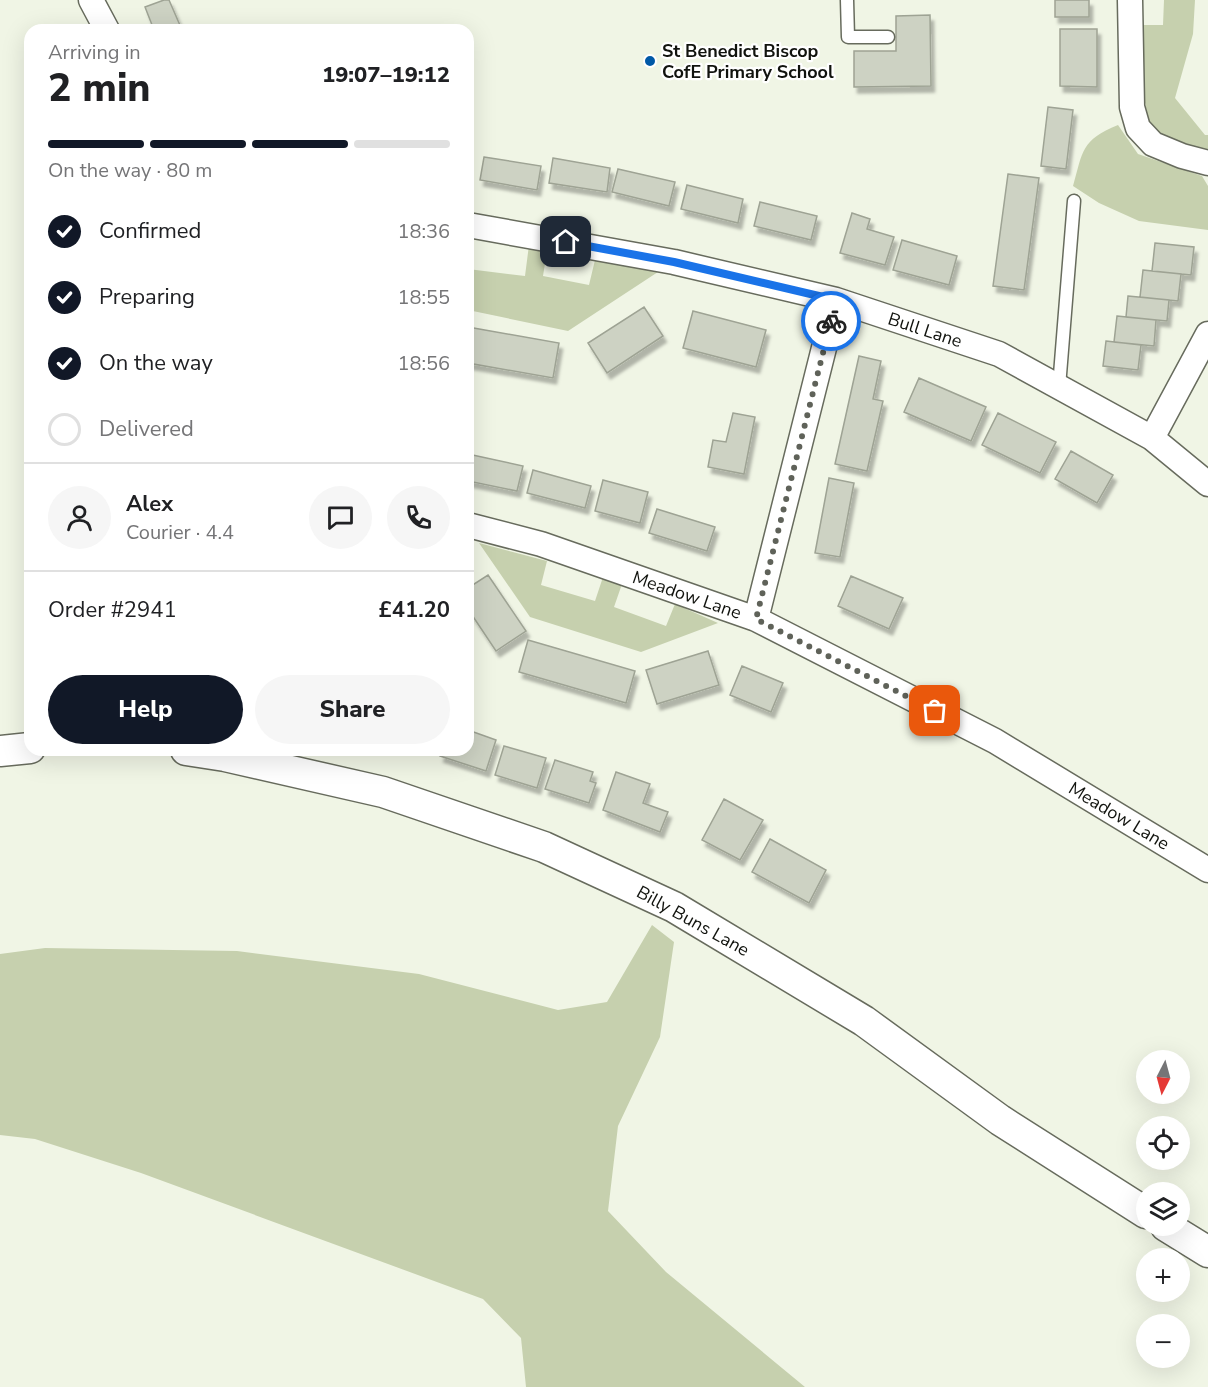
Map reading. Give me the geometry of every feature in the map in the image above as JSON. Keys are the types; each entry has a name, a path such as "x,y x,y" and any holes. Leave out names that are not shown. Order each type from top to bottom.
{"street":[{"path":"91,0 104,24"},
{"path":"1130,0 1132,107 1138,128 1153,144 1182,156 1208,163"},
{"name":"Bull Lane","path":"474,226 674,262 836,300 999,354 1152,438 1208,484"},
{"path":"756,619 836,300"},
{"path":"1152,438 1208,334"},
{"name":"Meadow Lane","path":"474,527 541,544 756,619 995,741 1208,870"},
{"path":"0,751 24,749"},
{"name":"Billy Buns Lane","path":"225,756 383,792 544,847 674,907 864,1021 1000,1120 1136,1207"},
{"path":"1182,1236 1208,1252"}],"lane":[{"path":"847,0 848,37 888,37"},
{"path":"1059,387 1074,201"}],"green space":[{"path":"1164,0 1195,0 1193,34 1175,98 1205,135 1208,135 1208,152 1166,139 1150,127 1143,93 1142,25 1163,25"},
{"path":"1118,125 1138,154 1202,176 1208,186 1208,230 1139,221 1099,203 1073,186 1085,148 1097,136"},
{"path":"529,245 547,251 543,276 589,285 595,260 661,270 568,331 474,311 474,270 525,276"},
{"path":"479,543 547,561 541,585 595,601 603,577 622,584 614,607 666,626 675,604 718,623 641,652 530,617"},
{"path":"652,925 674,942 660,1037 618,1126 608,1211 666,1272 805,1387 526,1387 521,1338 483,1299 141,1173 35,1139 0,1135 0,954 45,948 237,951 419,974 558,1010 607,1002"}],"building":[{"path":"169,0 179,24 152,24 145,7"},
{"path":"1055,0 1089,0 1089,17 1055,17"},
{"path":"930,15 931,86 854,87 854,51 896,51 896,16"},
{"path":"1060,29 1097,29 1097,87 1060,86"},
{"path":"1048,107 1073,110 1066,169 1041,166"},
{"path":"484,157 541,166 537,190 480,180"},
{"path":"553,158 610,168 607,192 549,183"},
{"path":"618,169 675,182 669,206 612,192"},
{"path":"1008,174 1039,178 1024,290 993,286"},
{"path":"687,185 743,199 738,223 681,209"},
{"path":"760,202 817,216 811,240 754,226"},
{"path":"852,213 870,219 867,229 894,237 885,265 840,253"},
{"path":"902,240 957,256 949,285 893,270"},
{"path":"1155,243 1194,247 1191,275 1152,271"},
{"path":"1143,270 1181,274 1178,301 1140,297"},
{"path":"1128,296 1169,300 1167,321 1126,317"},
{"path":"644,307 663,336 607,373 588,343"},
{"path":"693,311 766,330 756,367 683,348"},
{"path":"1117,316 1156,320 1154,346 1114,342"},
{"path":"474,328 559,343 553,378 474,364"},
{"path":"1106,341 1141,345 1138,370 1103,366"},
{"path":"859,356 881,361 873,399 883,401 867,471 835,464"},
{"path":"919,378 986,407 971,441 904,412"},
{"path":"733,413 755,417 744,474 708,467 713,440 726,442"},
{"path":"998,413 1056,442 1040,473 982,445"},
{"path":"1071,451 1113,475 1097,503 1055,479"},
{"path":"474,455 523,466 517,491 474,482"},
{"path":"533,470 591,486 585,508 527,493"},
{"path":"829,478 854,483 840,557 815,553"},
{"path":"603,480 648,492 640,523 595,511"},
{"path":"657,509 715,527 707,551 649,533"},
{"path":"488,575 526,631 496,651 474,618 474,584"},
{"path":"851,576 903,598 889,629 838,606"},
{"path":"528,640 635,671 626,703 519,672"},
{"path":"708,651 719,685 657,704 646,670"},
{"path":"742,666 783,683 771,712 730,695"},
{"path":"474,732 496,740 486,771 440,756 474,756"},
{"path":"504,746 546,758 537,788 495,775"},
{"path":"555,760 593,772 590,781 596,783 589,803 545,789"},
{"path":"616,772 650,784 643,803 668,812 660,832 603,810"},
{"path":"724,799 763,820 740,860 702,840"},
{"path":"770,839 826,870 809,903 752,872"}],"way so far":[{"path":"831,321 756,619 935,711"}],"place":[{"name":"St Benedict Biscop CofE Primary School","path":"650,61"}],"route":[{"path":"566,242 674,262 836,300 831,321"}]}
